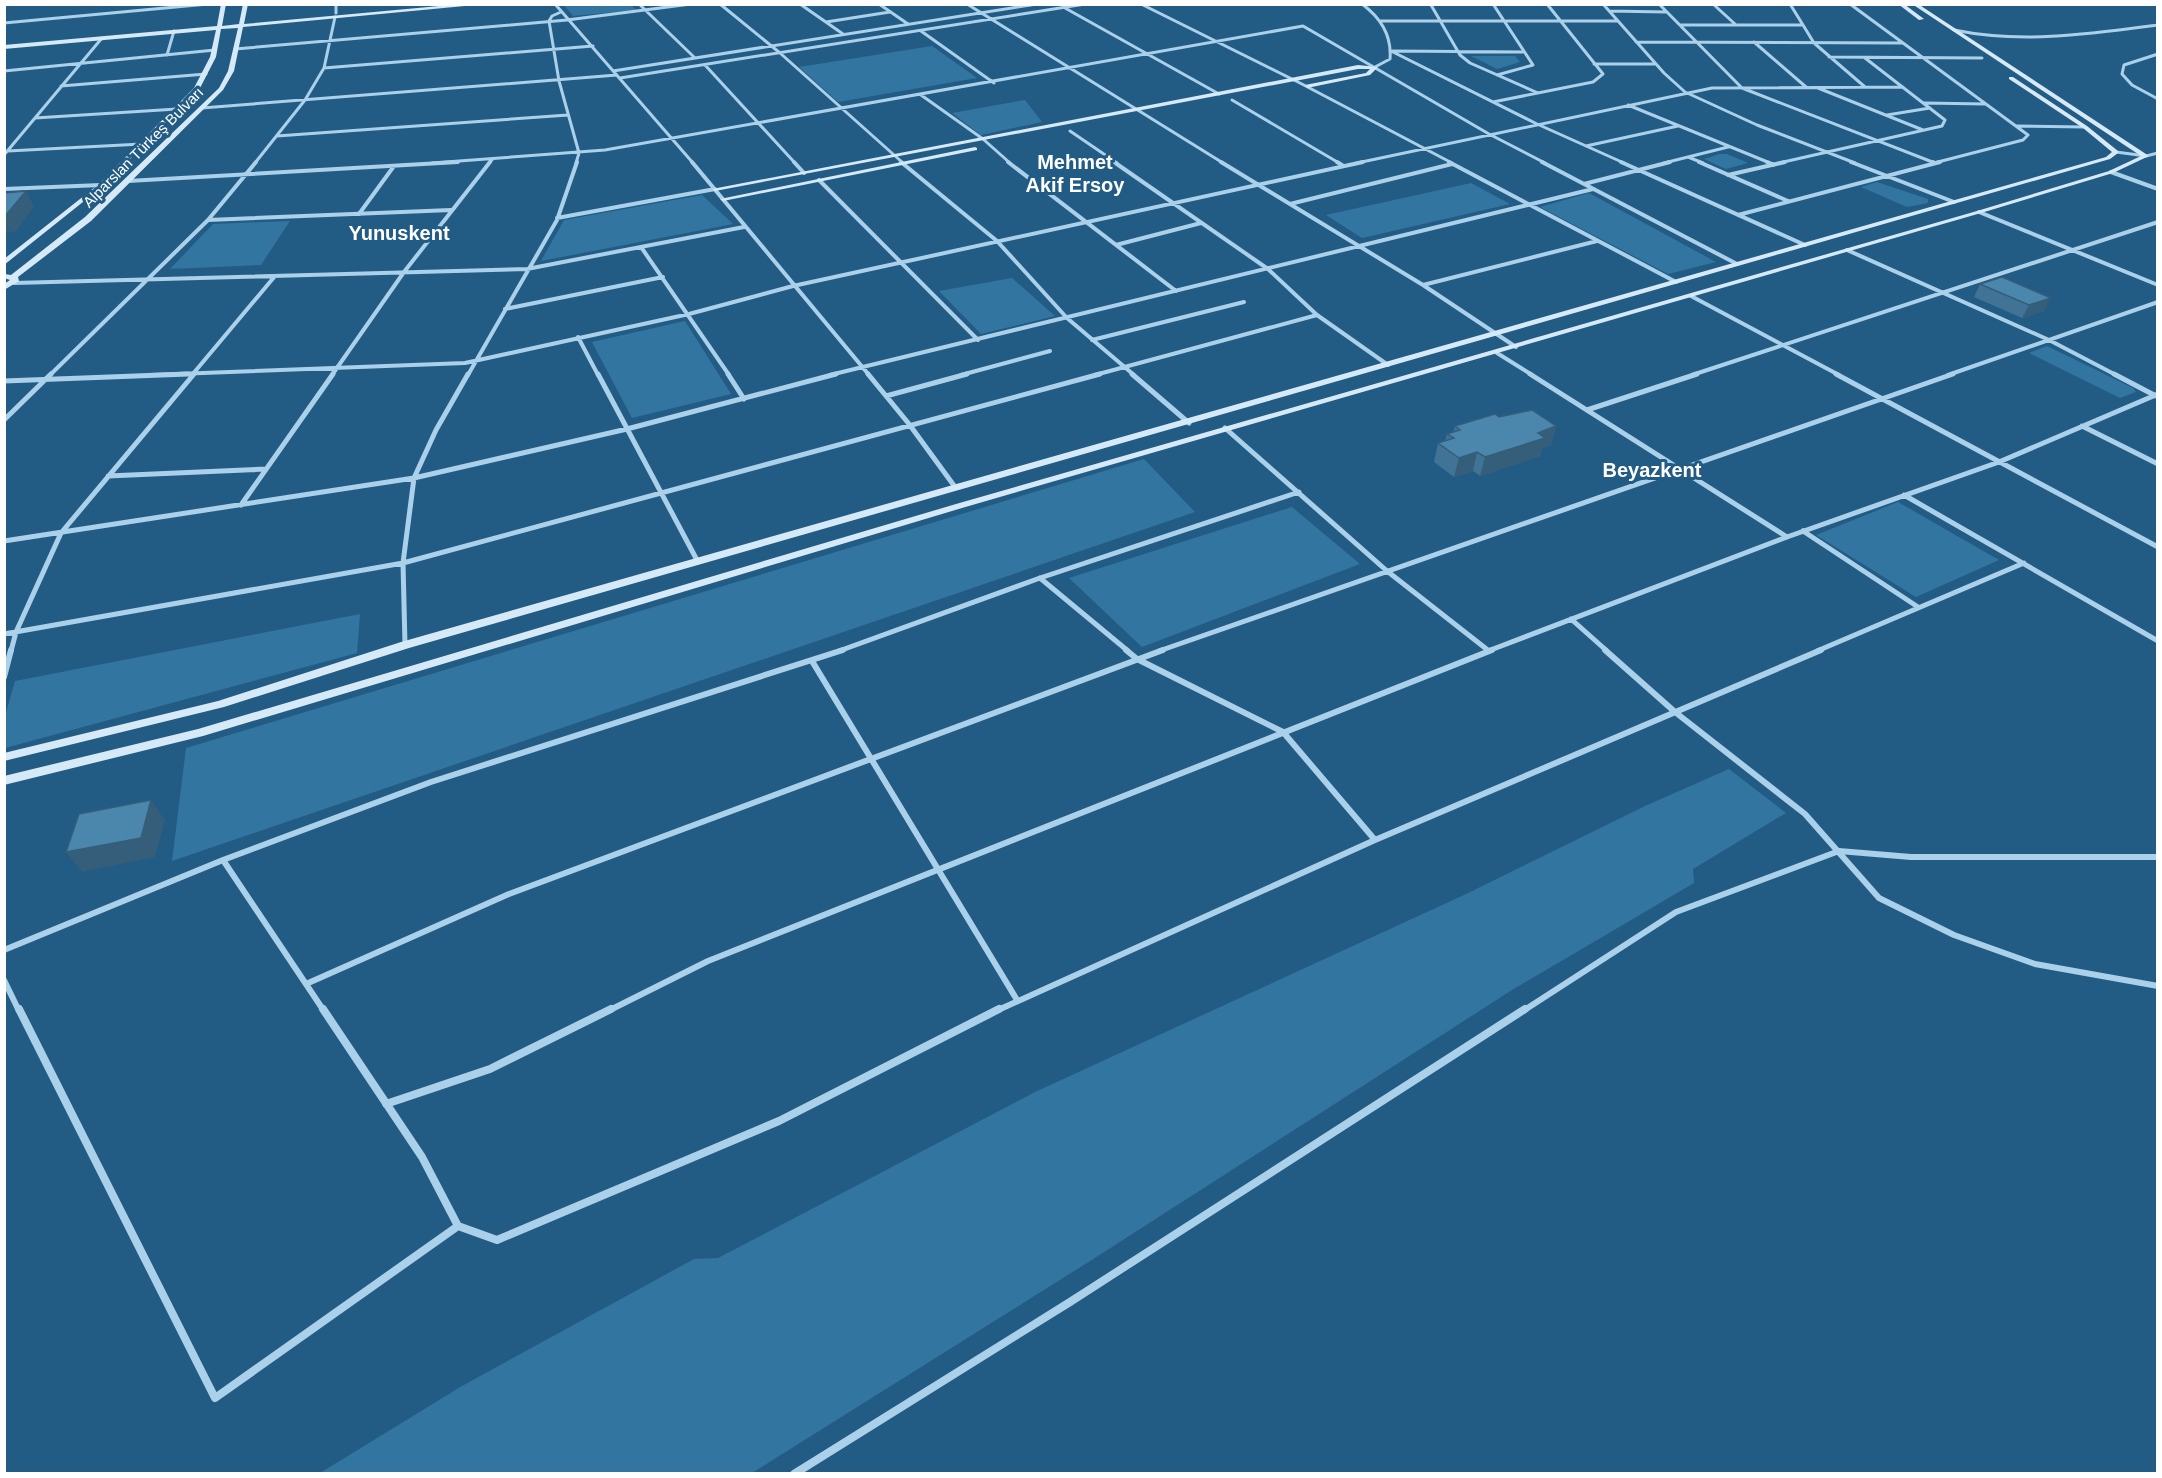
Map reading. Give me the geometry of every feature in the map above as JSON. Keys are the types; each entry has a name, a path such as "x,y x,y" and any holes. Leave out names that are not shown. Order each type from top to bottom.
{"street":[{"path":"4,5 11,4"},
{"path":"131,12 135,4"},
{"path":"4,23 208,4"},
{"name":"Alparslan Türkeş Bulvarı","path":"4,263 101,185 197,89 206,74 215,50 224,4"},
{"name":"Alparslan Türkeş Bulvarı","path":"4,288 88,219 221,89 231,71 246,4"},
{"path":"4,420 208,220 247,174 305,100 324,68 336,4"},
{"path":"4,45 433,4"},
{"path":"335,15 484,4"},
{"path":"555,4 567,20 593,45 616,75 715,189 744,227 909,424 955,487"},
{"path":"639,4 695,58"},
{"path":"235,49 567,20 691,4"},
{"path":"720,4 780,53 839,109 903,164 997,241 1067,318 1122,368 1189,423"},
{"path":"800,4 843,35"},
{"path":"879,4 908,25"},
{"path":"967,4 1137,114 1148,116 1159,114"},
{"path":"616,75 695,58 1037,4"},
{"path":"202,108 616,75 780,53 1085,4"},
{"path":"1141,4 1295,80 1525,204 1676,282"},
{"path":"1295,88 1368,74 1375,67 1390,59 1391,51 1384,25 1362,4"},
{"path":"1384,4 1486,4"},
{"path":"1493,4 1501,21 1533,65 1497,75"},
{"path":"1492,102 1593,82 1603,74 1547,4"},
{"path":"1603,4 1656,64 1685,92 1954,202"},
{"path":"1659,4 1742,88 1936,163"},
{"path":"1713,4 1736,25"},
{"path":"1790,4 1814,43 1864,87"},
{"path":"1738,215 2023,140 2028,135 1850,4"},
{"path":"1900,4 2085,127 2116,152 2146,156"},
{"path":"1914,4 2146,156"},
{"path":"1431,5 1458,52 1470,63 1539,93"},
{"path":"1065,8 1219,94"},
{"path":"1609,11 1666,12"},
{"path":"405,645 403,563 414,478 436,430 557,218 573,178 579,153 559,81 549,21 552,16 561,12"},
{"path":"826,22 890,12"},
{"path":"1381,21 1617,21"},
{"path":"1680,25 1803,25"},
{"path":"1954,30 1984,37 2014,39 2157,25"},
{"path":"4,45 218,26"},
{"path":"128,181 579,153 994,83 1303,26 1489,134 1737,264"},
{"path":"2148,26 2157,30"},
{"path":"167,55 174,31"},
{"path":"921,31 994,83"},
{"path":"6,152 102,38"},
{"path":"1636,42 1903,43"},
{"path":"1754,42 1807,87"},
{"path":"324,68 593,45"},
{"path":"4,71 215,50"},
{"path":"1391,51 1524,52"},
{"path":"1391,51 1537,124 1804,245"},
{"path":"2157,54 2124,65 2122,74 2132,85 2157,99"},
{"path":"1829,57 1982,58"},
{"path":"1728,175 1942,126 1945,120 1865,58"},
{"path":"705,64 756,123 804,173"},
{"path":"1594,64 1656,64"},
{"path":"557,218 983,139 1137,114 1219,94 1358,67 1375,67"},
{"path":"62,86 206,74"},
{"path":"1815,87 1923,130"},
{"path":"4,381 465,363 689,314 793,286 902,264 997,241 1088,224 1257,184 1685,92 1712,88 1903,87"},
{"path":"921,95 983,139 989,147 1176,291"},
{"path":"1222,102 1242,98"},
{"path":"1232,100 1342,166"},
{"path":"1923,103 1987,104"},
{"path":"1627,105 1775,165"},
{"path":"1886,115 1930,108"},
{"path":"35,118 177,109"},
{"path":"277,136 568,115"},
{"path":"1148,116 1423,285 1516,347"},
{"path":"1586,146 1678,126"},
{"path":"2016,126 2085,127"},
{"path":"1058,133 1081,129"},
{"path":"1070,131 1268,269 1317,315 1388,365"},
{"path":"6,152 142,144"},
{"path":"723,199 1000,144"},
{"path":"1584,184 1728,147"},
{"path":"4,757 220,704 405,645 1495,335 2108,158 2116,152"},
{"path":"4,781 199,733 1225,428 1497,353 1979,212 2111,172 2157,153"},
{"path":"1688,157 1788,201"},
{"path":"241,505 404,273 492,160"},
{"path":"1290,204 1452,164"},
{"path":"359,214 394,166"},
{"path":"2111,172 2157,189"},
{"path":"819,180 978,340"},
{"path":"4,189 101,185"},
{"path":"4,541 414,478 627,429 862,367 1594,188"},
{"path":"208,220 451,210"},
{"path":"1979,212 2157,285"},
{"path":"1587,410 2157,222"},
{"path":"1116,245 1201,223"},
{"path":"4,276 14,280 527,269 744,227"},
{"path":"1423,285 1597,241"},
{"path":"641,247 689,314 744,399"},
{"path":"1847,250 2049,340 2156,396"},
{"path":"4,677 16,632 61,533 275,276"},
{"path":"505,309 663,277"},
{"path":"1691,296 2157,547"},
{"path":"1092,340 1244,302"},
{"path":"306,984 508,894 874,760 1137,659 2157,302"},
{"path":"4,634 403,563 661,490 1317,315"},
{"path":"578,337 698,562"},
{"path":"886,396 1050,351"},
{"path":"1497,353 1787,537"},
{"path":"386,1104 490,1069 708,961 1571,619 1803,531 1999,462 2156,396"},
{"path":"2082,426 2157,464"},
{"path":"1225,428 1387,571 1489,651"},
{"path":"108,476 266,469"},
{"path":"4,950 223,860 431,782 812,661 1040,578 1299,492"},
{"path":"1904,495 2157,641"},
{"path":"1803,531 1917,607"},
{"path":"223,860 422,1158 458,1227 497,1240 779,1121 1017,1000 1375,840 2024,563"},
{"path":"1040,578 1137,659 1283,732 1375,840"},
{"path":"1571,619 1675,712 1805,814 1879,898 1907,914 1954,935 2036,964 2157,986"},
{"path":"812,661 874,760 937,871 1017,1000"},
{"path":"794,1473 1070,1302 1676,912 1839,851 1911,857 2157,857"},
{"path":"4,980 215,1398 458,1227"}],"shaded area":[{"path":"564,5 631,5 636,10 573,16"},
{"path":"932,46 977,78 838,102 799,67"},
{"path":"1471,56 1515,56 1520,62 1497,69"},
{"path":"1025,100 1042,122 981,135 952,113"},
{"path":"1727,154 1748,163 1726,169 1704,159"},
{"path":"1877,182 1928,199 1928,203 1907,207 1861,187"},
{"path":"1471,183 1510,204 1362,238 1326,215"},
{"path":"1589,193 1716,262 1668,274 1540,207"},
{"path":"702,195 733,224 541,261 564,220"},
{"path":"290,221 261,265 170,269 213,224"},
{"path":"1012,278 1055,316 981,334 939,291"},
{"path":"685,321 731,394 632,418 592,342"},
{"path":"2047,346 2133,388 2136,392 2120,398 2029,353"},
{"path":"1144,459 1195,512 172,861 186,748"},
{"path":"1898,502 1999,560 1916,597 1816,535"},
{"path":"1292,507 1360,564 1142,647 1069,578"},
{"path":"360,614 357,653 5,748 5,716 15,681"},
{"path":"1729,769 1786,813 1693,869 1694,883 1512,990 1087,1263 752,1473 320,1473 462,1386 694,1259 718,1258 1035,1092 1464,895 1645,806"}],"building":[{"path":"26,191 6,215 4,216 4,193"},
{"path":"2002,277 2051,298 2029,305 1980,284"},
{"path":"1532,410 1556,426 1538,433 1545,438 1485,457 1477,452 1459,458 1438,443 1454,438 1447,434 1460,430 1455,426 1495,414 1499,417"},
{"path":"151,800 141,838 66,852 79,814"}],"district":[{"name":"Mehmet Akif Ersoy","path":"1075,174"},
{"name":"Yunuskent","path":"399,233"},
{"name":"Beyazkent","path":"1652,470"}]}
